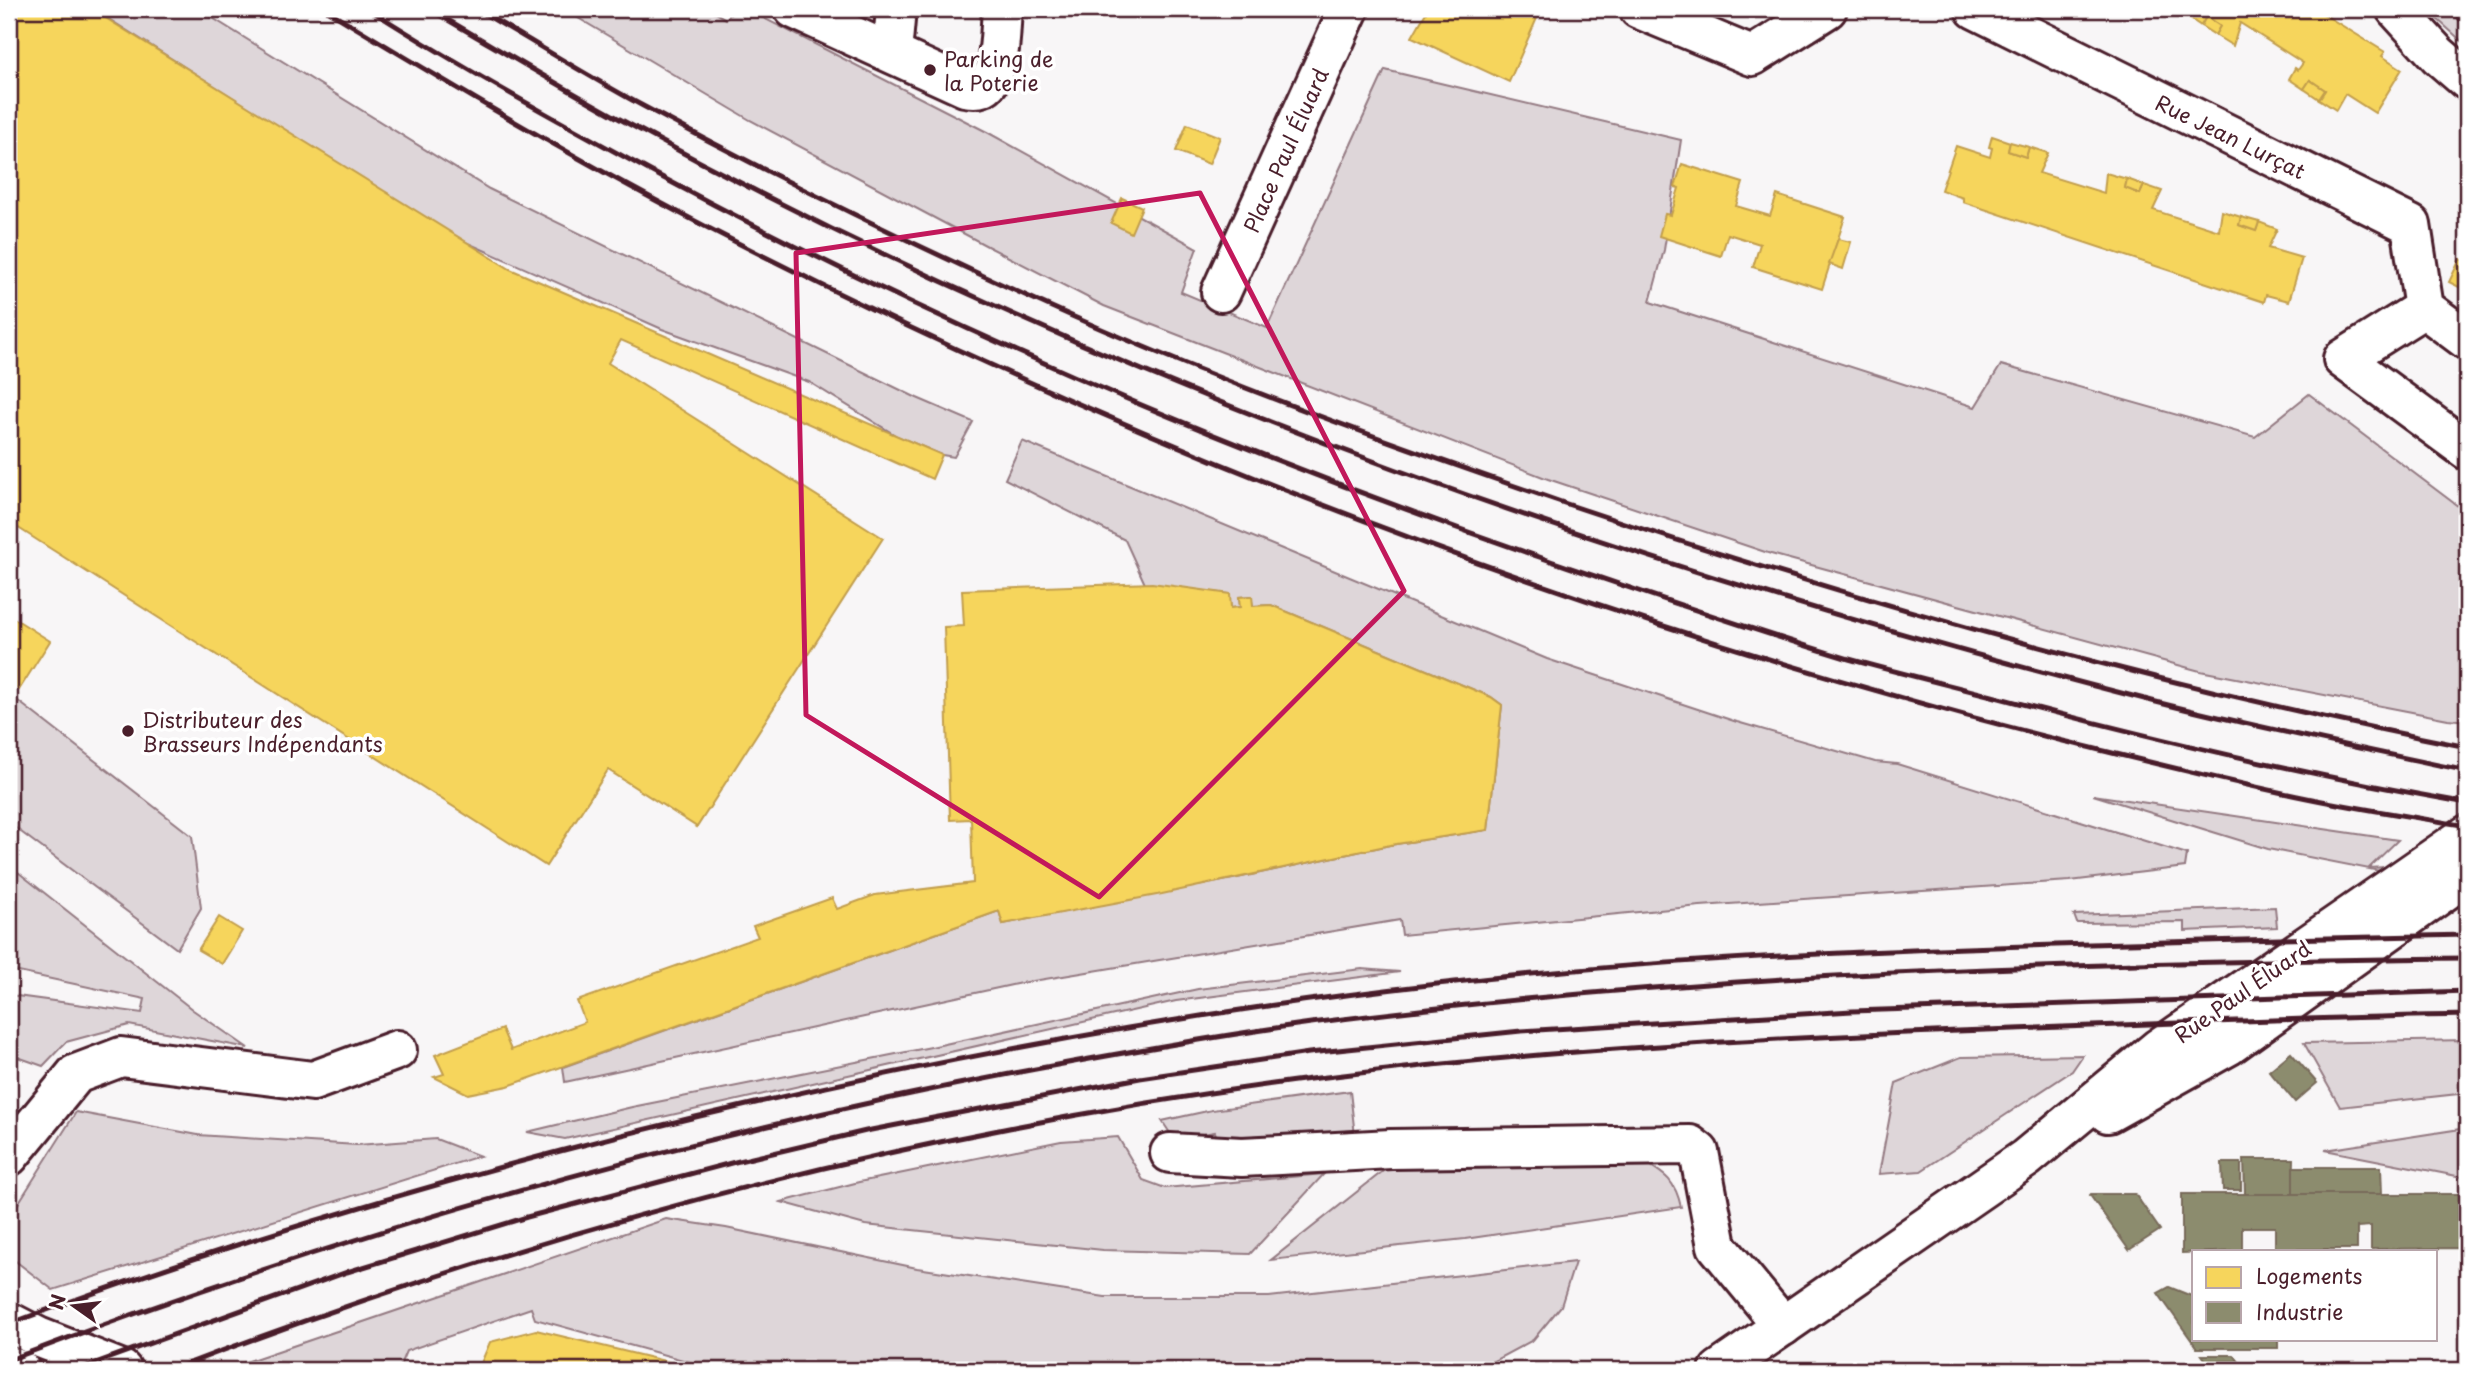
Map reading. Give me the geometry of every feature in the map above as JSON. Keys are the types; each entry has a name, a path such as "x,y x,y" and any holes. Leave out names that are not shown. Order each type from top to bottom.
{"main road":[{"path":"794,9 965,87 979,89 988,83 995,72 1002,9"},
{"path":"892,53 896,9"},
{"name":"Place Paul Éluard","path":"1221,292 1349,9"},
{"path":"1639,9 1752,56 1827,9"},
{"name":"Rue Jean Lurçat","path":"1975,9 2412,225 2424,308"},
{"path":"2396,9 2438,55 2467,80"},
{"path":"2467,340 2424,308 2343,359 2467,450"},
{"name":"Rue Paul Éluard","path":"1719,1370 2026,1158 2159,1048 2467,835"},
{"name":"Rue Paul Éluard","path":"2026,1158 2228,1046 2467,875"},
{"path":"9,1156 76,1074 121,1057 313,1081 397,1049"},
{"path":"1170,1153 1242,1157 1391,1149 1690,1145 1699,1152 1717,1246 1783,1326"},
{"path":"9,1322 122,1370"},
{"path":"9,1366 20,1370"}],"highlighted area":[{"path":"1200,193 1404,591 1099,897 806,715 796,253"}],"shaded area":[{"path":"93,9 198,9 489,189 917,398 973,422 954,457 942,455 897,436 809,382 662,329 452,236"},
{"path":"563,9 709,9 726,19 735,9 746,9 987,132 1197,248 1181,292 1267,328 1385,70 1681,140 1664,250 1650,302 1975,407 2001,365 2255,437 2309,394 2467,513 2467,721 2200,671 1771,554 1548,479 1104,306 750,120"},
{"path":"2426,9 2467,9 2467,46 2466,45"},
{"path":"1022,441 1547,659 1737,722 1875,762 1897,764 2187,854 2185,867 2070,881 1700,906 1402,935 1400,920 1021,983 565,1082 563,1067 999,911 1003,924 1390,845 1488,830 1502,705 1491,697 1271,605 1253,606 1251,596 1239,597 1240,607 1231,608 1229,594 1145,584 1125,540 1005,479"},
{"path":"9,694 192,836 201,908 177,949 9,823"},
{"path":"2093,795 2398,840 2369,868 2467,862 2425,880 2268,849"},
{"path":"9,865 193,1010 248,1048 129,1025 66,1042 43,1066 9,1054 9,995 142,1013 145,999 9,970"},
{"path":"2275,907 2277,927 2185,931 2185,922 2077,923 2074,915"},
{"path":"1362,969 1400,972 1176,1001 565,1139 527,1132 632,1107 931,1047 1198,989"},
{"path":"2467,1040 2467,1093 2340,1107 2304,1043"},
{"path":"2083,1055 2072,1071 1921,1171 1879,1174 1896,1083 1961,1057"},
{"path":"1350,1091 1355,1136 1221,1150 1215,1132 1174,1139 1162,1121 1212,1110"},
{"path":"76,1112 198,1135 357,1145 436,1139 480,1156 53,1290 9,1256 9,1218"},
{"path":"2467,1128 2467,1178 2325,1150"},
{"path":"1118,1137 1143,1180 1165,1188 1324,1174 1250,1254 1103,1250 865,1225 781,1202 859,1182 1061,1141"},
{"path":"1635,1156 1670,1181 1681,1207 1465,1239 1271,1260 1392,1164"},
{"path":"666,1219 726,1228 917,1268 1105,1297 1269,1297 1575,1262 1561,1306 1533,1340 1477,1370 719,1370 535,1319 531,1308 406,1351 398,1370 222,1370"}],"building: Logements":[{"path":"9,9 91,9 510,269 942,455 932,479 621,340 608,363 883,538 697,827 608,770 546,866 9,522"},
{"path":"1428,9 1541,9 1509,82 1412,37"},
{"path":"2188,9 2315,9 2385,52 2382,56 2402,69 2375,113 2345,94 2336,110 2319,99 2325,90 2310,80 2304,89 2289,79 2295,68 2298,70 2303,63 2240,23 2233,46 2215,35 2220,26 2206,17 2201,26 2183,14"},
{"path":"2206,17 2220,26 2215,35 2201,26"},
{"path":"2310,80 2325,90 2319,99 2304,89"},
{"path":"1187,124 1220,137 1209,164 1176,151"},
{"path":"1992,136 2010,142 2008,151 2026,157 2029,147 2048,153 2039,173 2104,193 2106,173 2127,179 2125,188 2140,194 2144,185 2162,191 2153,210 2219,231 2222,211 2241,217 2239,225 2256,231 2259,222 2277,229 2268,248 2302,258 2289,301 2266,295 2264,302 1963,202 1963,198 1941,190 1956,146 1990,157"},
{"path":"2010,142 2029,147 2026,157 2008,151"},
{"path":"1682,164 1743,183 1736,206 1770,216 1777,195 1845,217 1822,289 1753,267 1760,244 1728,234 1721,256 1659,236 1665,214 1671,215 1679,188 1675,187"},
{"path":"2127,179 2144,185 2140,194 2125,188"},
{"path":"1122,198 1142,207 1131,233 1111,223"},
{"path":"2241,217 2259,222 2256,231 2239,225"},
{"path":"1838,239 1851,242 1843,269 1829,264"},
{"path":"2467,255 2467,291 2449,282 2460,259 2464,261"},
{"path":"1152,583 1230,594 1231,608 1240,607 1239,597 1252,596 1253,606 1271,605 1491,697 1502,705 1488,830 1390,845 1162,894 1003,924 999,911 508,1086 468,1094 434,1077 444,1074 435,1055 502,1029 511,1050 585,1022 577,1001 758,937 753,926 832,898 837,909 875,895 973,883 971,819 950,820 944,627 964,626 962,590"},
{"path":"9,615 50,641 19,690 9,684"},
{"path":"219,917 242,931 222,964 198,950"},
{"path":"536,1330 702,1370 478,1370 490,1342"}],"building: Industrie":[{"path":"2291,1053 2317,1083 2295,1102 2269,1071"},
{"path":"2244,1159 2294,1159 2293,1194 2245,1194"},
{"path":"2222,1163 2241,1163 2241,1190 2223,1190"},
{"path":"2293,1167 2381,1167 2382,1194 2293,1194"},
{"path":"2091,1194 2135,1194 2160,1230 2129,1250"},
{"path":"2182,1194 2467,1194 2467,1321 2461,1321 2461,1248 2371,1249 2371,1226 2357,1227 2357,1249 2275,1249 2275,1227 2242,1227 2242,1250 2192,1250 2192,1253 2182,1253"},
{"path":"2169,1287 2192,1296 2192,1340 2278,1340 2278,1348 2197,1348 2158,1293"},
{"path":"2202,1355 2234,1355 2245,1370 2213,1370"}],"tram line":[{"path":"2449,9 2467,28"}],"railway":[{"path":"325,9 625,184 888,317 1213,461 1379,526 1547,587 1716,643 1887,694 2059,740 2245,785 2347,806 2467,826"},
{"path":"369,9 546,114 871,284 1093,384 1205,432 1319,476 1548,560 1849,659 2228,755 2467,803"},
{"path":"429,9 629,124 771,199 964,292 1151,374 1433,483 1720,579 2010,664 2195,712 2467,771"},
{"path":"476,9 643,106 894,234 1111,333 1305,410 1567,504 1901,609 2239,698 2467,747"},
{"path":"9,1324 160,1270 313,1221 622,1135 925,1066 1231,1011 1518,975 1763,957 2008,946 2467,935"},
{"path":"9,1360 258,1271 511,1193 638,1158 895,1097 1203,1039 1455,1006 1743,982 2033,967 2467,958"},
{"path":"76,1370 347,1272 527,1217 735,1162 866,1131 1140,1078 1309,1053 1521,1031 1852,1011 2467,991"},
{"path":"171,1370 310,1319 451,1272 592,1229 735,1190 880,1155 1171,1099 1401,1068 1652,1046 1902,1033 2467,1015"}],"place":[{"name":"Parking de la Poterie","path":"930,70"},
{"name":"Distributeur des Brasseurs Indépendants","path":"128,731"}]}
